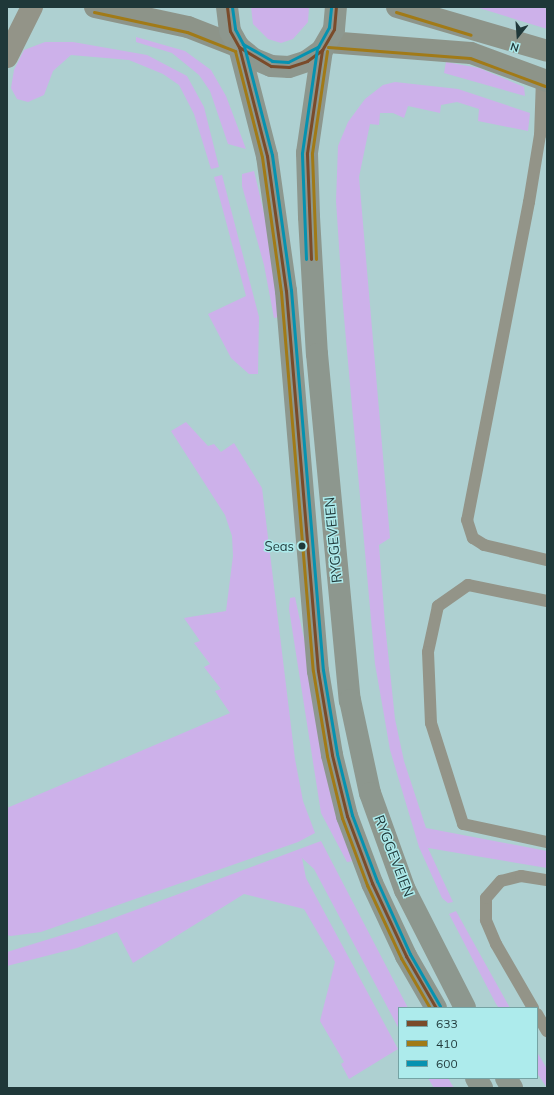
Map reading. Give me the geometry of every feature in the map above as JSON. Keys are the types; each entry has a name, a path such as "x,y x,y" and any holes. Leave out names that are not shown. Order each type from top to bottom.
{"main road":[{"path":"227,7 230,31 239,47 254,59 277,66 307,61 325,46"},
{"name":"RYGGEVEIEN","path":"336,7 334,29 325,46 307,153 317,354 350,700 370,793 405,890 465,1007"},
{"name":"RYGGEVEIEN","path":"239,47 268,156 286,291 318,671 332,755 347,816 372,883 406,956 435,1007"},
{"path":"477,1079 482,1088"},
{"path":"507,1079 512,1088"}],"street":[{"path":"7,57 32,7"},
{"path":"95,7 188,27 239,47"},
{"path":"397,7 547,51"},
{"path":"325,46 471,53 544,80"}],"lane":[{"path":"544,80 540,135 468,520 473,538 497,550 547,560"},
{"path":"547,601 468,585 438,606 428,652 431,723 463,824 547,842"},
{"path":"532,1007 496,944 486,920 486,898 500,881 521,876 547,880"},
{"path":"538,1016 547,1031"}],"shaded area":[{"path":"251,7 309,7 308,22 293,39 281,43 268,39 253,24"},
{"path":"476,7 541,7 547,9 547,29"},
{"path":"136,37 185,51 211,70 226,96 246,149 228,144 210,91 199,75 172,53 136,42"},
{"path":"45,42 73,42 147,55 187,76 204,107 219,167 211,169 194,114 179,85 163,74 129,60 71,55 53,71 44,95 28,102 17,99 11,88 14,70 24,50"},
{"path":"446,62 479,68 524,87 525,96 444,73"},
{"path":"395,82 458,89 530,113 528,131 478,121 479,109 457,102 441,105 440,113 408,106 404,118 393,113 380,113 379,125 370,124 359,177 390,538 379,545 385,624 395,719 404,761 426,828 547,851 547,868 428,848 453,902 448,903 442,898 419,847 390,750 375,664 343,306 336,201 338,146 348,122 365,99 383,85"},
{"path":"254,171 268,230 279,317 274,318 264,265 242,186 242,174"},
{"path":"222,175 259,317 258,374 249,374 231,358 208,314 246,296 214,177"},
{"path":"186,422 208,446 214,444 221,452 234,443 262,488 295,759 303,801 315,833 298,842 41,932 11,936 7,935 7,808 230,713 215,691 221,689 204,667 210,664 194,643 200,641 184,618 226,611 233,556 232,536 225,515 171,431"},
{"path":"295,597 353,861 347,862 321,813 289,609 290,598"},
{"path":"321,841 407,1007 398,1007 398,1027 314,869 302,858 306,878 398,1049 349,1079 341,1064 344,1062 320,1021 335,962 304,909 244,894 133,963 117,932 77,948 7,966 7,952 95,925"},
{"path":"456,911 509,1007 498,1007 496,1004 449,914"},
{"path":"538,1054 547,1069 547,1088 538,1074"},
{"path":"429,1079 449,1079 454,1088 434,1088"}],"transit line":[{"name":"633","path":"227,7 230,31 239,47 271,66 289,67 307,61 322,50 334,29 336,7"},
{"name":"600","path":"232,7 235,29 243,44 272,61 288,62 318,47 329,27 331,7"},
{"name":"410","path":"94,12 187,32 235,51 262,157 281,292 313,671 327,756 342,818 367,885 401,958 429,1007"},
{"name":"410","path":"396,12 471,35"},
{"name":"600","path":"244,46 272,155 291,290 323,670 337,754 352,815 377,881 410,954 440,1006"},
{"name":"633","path":"239,47 267,156 286,291 318,671 332,755 347,816 372,883 406,956 435,1007"},
{"name":"410","path":"328,47 470,58 545,86"},
{"name":"600","path":"306,259 302,153 317,49"},
{"name":"633","path":"311,259 307,153 322,50"},
{"name":"410","path":"316,259 312,153 327,51"}],"place":[{"name":"Seas","path":"302,546"}]}
